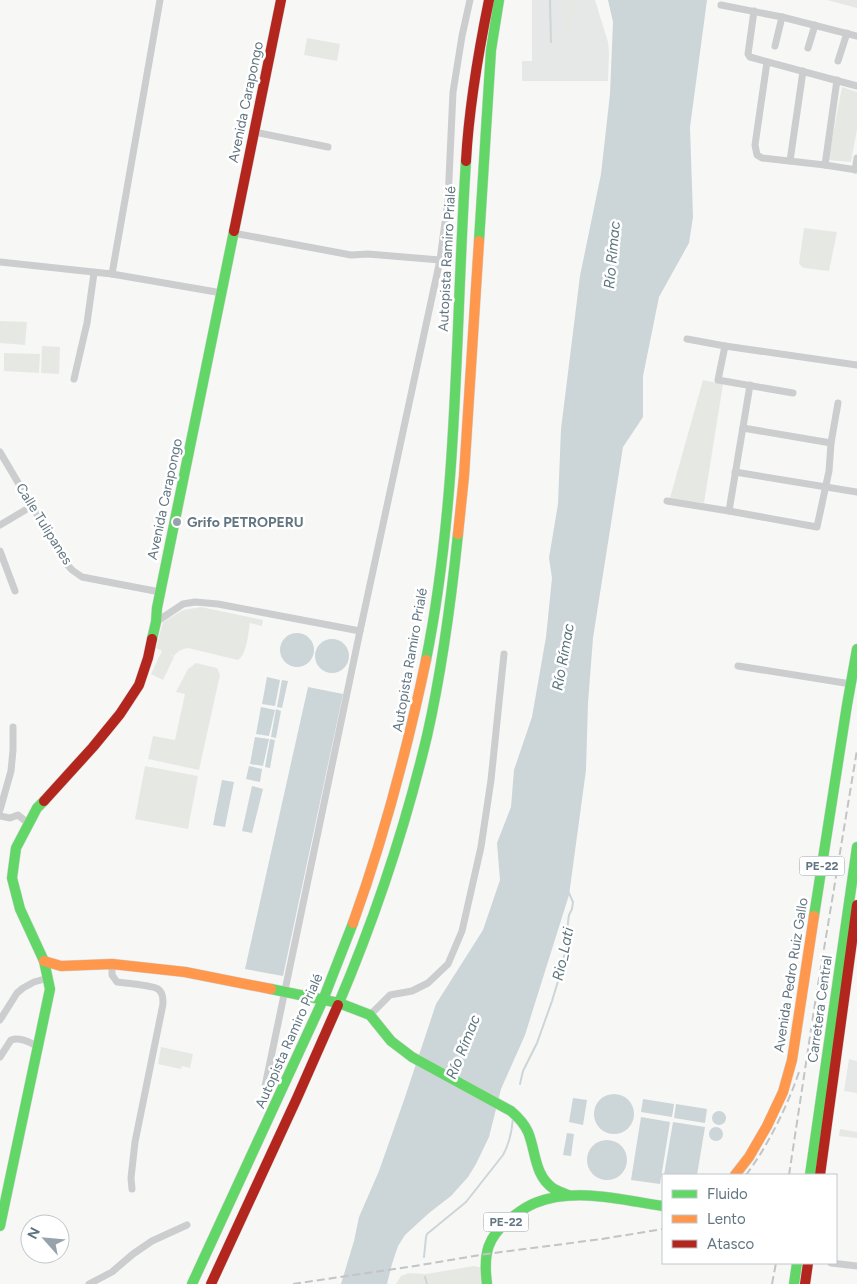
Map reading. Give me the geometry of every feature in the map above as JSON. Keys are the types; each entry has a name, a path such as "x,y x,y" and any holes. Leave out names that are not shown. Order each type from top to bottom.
{"main road":[{"name":"Avenida Carapongo","path":"0,1226 50,989 44,961 20,909 12,878 16,848 37,808 93,747 120,714 139,686 148,658 281,0"},
{"name":"Autopista Ramiro Prialé","path":"192,1284 339,963 364,897 390,814 413,724 434,614 444,537 456,372 467,140 472,91 489,0"},
{"path":"211,1284 297,1098 374,918 407,812 427,735 440,668 452,589 464,476 491,50 499,0"},
{"name":"Avenida Pedro Ruiz Gallo","path":"736,1174 749,1157 767,1126 783,1092 794,1050 857,648"},
{"name":"Carretera Central","path":"810,1174 857,847"},
{"name":"Carretera Central","path":"820,1174 857,906"},
{"path":"44,961 61,966 112,964 185,972 339,1003 362,1011 375,1021 388,1039 412,1057 518,1116 528,1130 537,1168 542,1177 552,1188 568,1195"},
{"path":"48,977 61,966"},
{"name":"PE-22","path":"487,1284 486,1254 489,1242 495,1233 519,1211 533,1204 554,1197 568,1195 662,1206"},
{"path":"794,1284 797,1264"},
{"path":"805,1284 808,1264"}],"street":[{"path":"112,274 160,0"},
{"path":"265,1086 440,260 448,200 453,92 470,0"},
{"path":"721,5 782,17 857,36"},
{"path":"754,12 748,54 750,57 857,86"},
{"path":"775,46 782,17"},
{"path":"808,48 815,25"},
{"path":"838,61 847,33"},
{"path":"767,62 755,145 757,155 762,158 856,170 857,158"},
{"path":"790,161 803,71"},
{"path":"825,165 838,80"},
{"path":"254,132 328,147"},
{"path":"233,233 351,255 368,254 440,260"},
{"path":"0,262 112,274 222,293"},
{"path":"74,379 87,323 94,273"},
{"path":"687,339 857,365"},
{"path":"725,346 718,380 793,393"},
{"path":"729,511 750,385"},
{"path":"667,501 817,527 829,471 831,443 838,403"},
{"path":"742,428 831,443"},
{"name":"Calle Tulipanes","path":"0,452 65,562 72,570 82,577 160,592"},
{"path":"735,472 857,492"},
{"path":"0,525 32,506"},
{"path":"0,551 15,591"},
{"path":"156,622 183,604 195,602 218,604 360,631"},
{"path":"370,1016 390,996 428,983 448,964 462,931 481,847 491,780 504,654"},
{"path":"738,666 851,684"},
{"path":"0,810 10,771 13,727"},
{"path":"0,816 10,818 18,815 29,824"},
{"path":"112,964 112,975 117,982 155,988 161,992 163,997 135,1142 132,1189"},
{"path":"0,1020 17,993 34,982 48,977"},
{"path":"0,1057 13,1039 37,1046"},
{"path":"90,1284 112,1272 133,1254 152,1242 187,1225"},
{"path":"837,1264 857,1266"}],"shaded area":[{"path":"532,0 595,0 608,42 608,81 522,81 522,61 532,61"},
{"path":"568,0 580,0 564,39"},
{"path":"827,0 857,0 857,8"},
{"path":"307,38 340,44 337,61 304,55"},
{"path":"842,87 857,92 857,129 851,162 828,160"},
{"path":"804,228 837,232 829,271 804,268 799,263"},
{"path":"0,321 27,322 25,345 0,343"},
{"path":"42,346 60,347 59,374 41,373"},
{"path":"4,353 40,354 39,373 4,371"},
{"path":"703,380 723,384 704,503 670,498"},
{"path":"201,607 263,620 262,626 250,623 245,649 238,660 188,648 180,650 174,656 169,654 174,657 163,680 151,674 162,651 156,648 163,622 183,610"},
{"path":"196,663 217,668 220,675 199,770 148,759 153,736 175,740 185,694 176,692 188,669"},
{"path":"145,766 198,776 188,829 135,819"},
{"path":"161,1047 193,1054 190,1068 182,1066 181,1069 158,1064"},
{"path":"849,1059 857,1061 857,1093 844,1091"},
{"path":"840,1129 857,1132 857,1138 839,1136"},
{"path":"474,1266 483,1268 483,1284 396,1284 401,1276 409,1273 426,1274"}],"water":[{"name":"Río Rímac","path":"608,0 707,0 690,127 693,217 689,243 659,297 643,376 643,417 623,447 593,638 588,703 586,770 569,895 525,1035 501,1089 489,1137 476,1164 468,1177 451,1196 405,1235 398,1246 387,1284 341,1284 359,1217 379,1171 436,1004 483,930 500,880 497,843 511,807 514,770 532,717 546,637 552,578 549,558 558,504 561,429 580,276 601,174 610,94 613,22"},
{"path":"297,633 304,634 309,638 313,643 313,657 309,662 304,666 297,667 290,666 285,662 281,657 280,650 281,643 285,638 290,634"},
{"path":"332,639 339,640 344,644 348,649 348,663 344,668 339,672 332,673 325,672 320,668 316,663 315,656 316,649 320,644 325,640"},
{"path":"267,677 280,680 275,706 262,704"},
{"path":"282,680 288,681 282,708 277,707"},
{"path":"308,687 343,694 283,976 245,969"},
{"path":"261,707 275,710 269,736 256,734"},
{"path":"276,709 281,711 276,738 271,737"},
{"path":"255,737 269,739 263,766 250,764"},
{"path":"270,739 275,740 270,768 265,767"},
{"path":"249,766 262,769 260,782 246,779"},
{"path":"222,780 234,782 225,827 213,825"},
{"path":"252,786 263,789 252,833 242,831"},
{"path":"614,1094 628,1100 634,1114 628,1128 614,1134 600,1128 594,1114 600,1100"},
{"path":"573,1098 587,1100 583,1125 569,1122"},
{"path":"643,1099 674,1104 672,1117 641,1112"},
{"path":"676,1104 707,1109 705,1123 674,1118"},
{"path":"716,1111 722,1111 726,1118 722,1125 716,1125 712,1121 712,1115"},
{"path":"641,1117 670,1122 660,1184 631,1180"},
{"path":"673,1122 705,1127 697,1174 664,1174"},
{"path":"713,1127 719,1127 723,1134 719,1141 713,1141 709,1137 709,1131"},
{"path":"567,1133 574,1134 571,1156 563,1155"},
{"path":"607,1140 621,1146 627,1160 621,1174 607,1180 593,1174 587,1160 593,1146"}],"waterway":[{"path":"550,0 551,42"},
{"name":"Rio_Lati","path":"520,1084 523,1071 537,1043 559,978 566,948 569,915 573,902 568,891"},
{"name":"Rio_Lati","path":"424,1257 427,1234 466,1202 503,1155 510,1137 513,1118"},
{"name":"Rio_Lati","path":"425,1277 427,1284"}],"railway":[{"path":"789,1174 857,750"},
{"path":"747,1174 777,1124 800,1069"},
{"path":"293,1284 662,1229"},
{"path":"772,1284 776,1264"}],"traffic: fast":[{"path":"479,241 491,50 499,0"},
{"path":"426,660 437,598 450,474 466,161"},
{"path":"152,639 234,231"},
{"path":"338,1005 388,872 409,805 427,736 442,661 458,534"},
{"path":"814,916 857,649"},
{"path":"0,1226 50,989 44,961 20,909 12,878 16,848 37,808 44,801"},
{"path":"810,1174 857,847"},
{"path":"192,1284 323,1000 353,923"},
{"path":"271,989 339,1003 370,1015 391,1041 412,1057 511,1111 521,1120 528,1132 536,1163 547,1184 568,1195"},
{"path":"487,1284 486,1263 492,1239 504,1224 532,1204 550,1198 582,1195 662,1206"},
{"path":"794,1284 797,1264"}],"traffic: slow":[{"path":"458,534 464,476 479,241"},
{"path":"353,923 394,793 426,660"},
{"path":"736,1174 749,1157 767,1126 783,1092 792,1060 814,916"},
{"path":"44,961 61,966 112,964 185,972 271,989"}],"traffic: jam":[{"path":"234,231 281,0"},
{"path":"466,161 474,80 489,0"},
{"path":"44,801 120,714 139,685 152,639"},
{"path":"820,1174 857,905"},
{"path":"211,1284 338,1005"},
{"path":"805,1284 808,1264"}],"place":[{"name":"Grifo PETROPERU","path":"177,522"}]}
